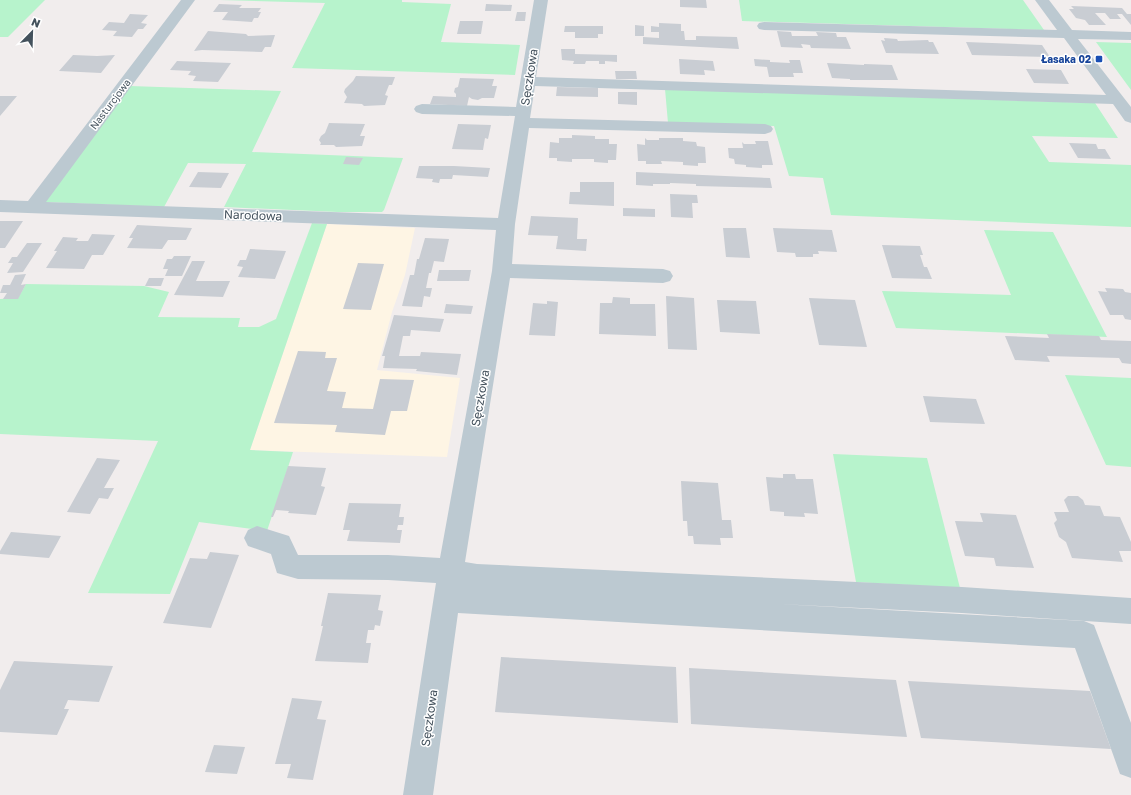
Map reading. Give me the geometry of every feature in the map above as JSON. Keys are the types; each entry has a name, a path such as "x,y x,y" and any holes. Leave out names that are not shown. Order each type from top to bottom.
{"street":[{"name":"Nasturcjowa","path":"33,207 188,0"},
{"name":"Sęczkowa","path":"418,795 451,571 502,271 506,224 541,0"},
{"path":"1042,0 1131,118"},
{"path":"764,26 1131,36"},
{"path":"529,81 1118,100"},
{"path":"422,109 523,117 765,129"},
{"name":"Narodowa","path":"0,206 506,224"},
{"path":"502,271 663,276"},
{"path":"257,538 280,545 283,550 286,564 290,566 451,571 477,576 962,600 1131,611"},
{"path":"447,599 1084,635 1131,763"}],"shaded area":[{"path":"327,224 415,228 405,275 392,312 377,370 460,378 447,457 250,450"}],"green space":[{"path":"0,0 45,0 8,37 0,37"},
{"path":"220,0 402,0 402,2 451,4 441,42 520,45 515,75 292,68 325,3"},
{"path":"739,0 1023,0 1044,30 742,21"},
{"path":"1096,42 1131,43 1131,90"},
{"path":"130,86 281,91 252,152 403,158 384,210 382,212 338,212 224,207 246,164 188,163 164,207 44,202"},
{"path":"665,89 1095,103 1118,138 1032,136 1049,162 1131,165 1131,227 831,215 823,178 789,176 774,126 668,123"},
{"path":"312,223 327,224 250,450 293,452 267,531 199,522 170,594 88,593 158,441 0,434 0,299 18,298 26,284 144,286 169,292 158,317 240,318 238,327 259,327 276,319"},
{"path":"984,230 1053,232 1107,337 896,328 882,291 1011,295"},
{"path":"1065,375 1131,378 1131,467 1106,465"},
{"path":"833,454 927,458 960,588 856,582"}],"building":[{"path":"680,0 706,0 707,8 680,7"},
{"path":"219,4 242,5 239,8 261,8 258,12 261,12 258,18 254,18 252,22 222,20 228,12 213,12"},
{"path":"486,4 512,5 511,11 485,11"},
{"path":"1071,6 1122,8 1127,14 1131,14 1131,25 1122,14 1117,14 1121,19 1110,19 1105,13 1095,13 1106,25 1089,25 1085,20 1076,18 1069,9 1074,9"},
{"path":"517,12 526,12 525,21 515,21"},
{"path":"130,14 148,15 141,23 147,24 143,29 138,29 132,37 113,36 117,31 102,30 109,22 124,23"},
{"path":"460,21 483,21 481,34 457,34"},
{"path":"659,23 681,24 681,31 684,31 685,40 696,40 696,36 737,37 739,49 643,44 643,37 659,38 659,32 651,32 651,26 659,27"},
{"path":"635,25 644,26 644,36 635,36"},
{"path":"565,26 603,26 603,34 598,34 598,38 575,38 575,32 564,32"},
{"path":"208,31 246,34 248,36 275,35 271,47 265,47 262,52 194,51"},
{"path":"777,31 791,32 792,36 818,36 816,32 836,33 837,37 846,37 851,49 811,48 810,45 801,44 803,48 781,47"},
{"path":"884,38 897,39 898,41 928,40 929,42 933,42 939,54 886,53 881,40 885,41"},
{"path":"966,42 1042,45 1050,57 972,55"},
{"path":"561,49 575,49 575,54 617,55 617,62 605,61 605,64 599,64 599,61 586,61 585,64 573,64 574,61 562,60"},
{"path":"73,55 115,55 101,73 59,71"},
{"path":"679,59 713,61 715,71 704,70 705,75 680,74"},
{"path":"754,59 770,60 770,62 790,63 789,60 800,60 803,73 793,73 794,77 769,77 767,67 755,66"},
{"path":"177,61 231,63 218,82 193,81 196,76 188,75 191,71 170,70"},
{"path":"827,63 892,65 898,80 850,80 832,78"},
{"path":"1026,69 1061,70 1069,84 1034,83"},
{"path":"615,71 636,71 637,79 616,79"},
{"path":"356,76 395,77 392,85 389,85 385,95 388,96 385,105 364,106 362,104 344,103 347,97 344,92 345,89"},
{"path":"460,78 494,79 492,86 497,86 494,98 482,98 478,100 469,97 467,106 430,104 433,96 456,97 454,92 455,88 458,87"},
{"path":"557,87 598,88 598,97 556,96"},
{"path":"618,92 637,92 637,105 618,104"},
{"path":"0,96 17,96 0,116"},
{"path":"329,123 365,124 360,136 365,136 362,146 336,147 334,145 320,145 321,143 319,140 325,133"},
{"path":"458,124 491,125 488,139 485,138 483,150 452,149"},
{"path":"572,135 595,136 595,139 609,139 609,144 617,144 616,160 608,160 608,163 594,162 594,159 572,159 572,162 557,161 557,158 549,158 550,142 559,143 559,138 572,138"},
{"path":"645,138 647,140 659,140 659,138 683,138 683,141 696,142 697,146 705,147 706,163 698,163 698,166 683,165 683,162 661,161 662,164 646,164 646,161 638,161 637,144 645,145"},
{"path":"755,141 768,141 773,165 762,165 762,168 746,167 746,165 735,164 734,159 729,158 728,148 743,148 742,142 744,144 756,144"},
{"path":"1069,143 1096,144 1098,149 1105,149 1111,159 1078,158"},
{"path":"346,157 363,158 359,165 343,164"},
{"path":"419,166 490,168 488,177 453,175 452,179 440,179 439,183 432,182 433,179 416,178"},
{"path":"198,172 229,173 221,188 189,187"},
{"path":"636,172 770,178 772,188 696,186 696,184 670,183 653,184 653,186 636,185"},
{"path":"580,182 614,182 614,206 569,204 570,192 580,192"},
{"path":"670,194 697,195 698,203 692,203 693,218 671,217"},
{"path":"623,208 655,209 655,217 623,216"},
{"path":"531,216 578,218 577,239 587,239 586,251 556,249 558,236 528,235"},
{"path":"0,221 23,221 5,248 0,248"},
{"path":"137,225 192,228 186,240 168,240 162,249 127,248 133,238 129,238"},
{"path":"723,228 746,228 750,258 726,257"},
{"path":"773,228 832,230 837,252 818,251 819,254 813,254 813,257 796,257 795,253 777,252"},
{"path":"92,234 115,235 103,255 92,255 84,269 46,268 57,251 54,251 63,237 78,238 76,241 88,241"},
{"path":"425,238 449,239 444,262 434,261 431,273 429,273 426,288 432,288 430,297 424,296 422,307 402,306 410,275 414,275 417,259 419,259"},
{"path":"27,243 42,243 23,272 7,273 13,263 8,263 12,257 17,257"},
{"path":"882,245 920,246 923,255 920,255 924,267 927,267 932,279 892,278"},
{"path":"250,249 286,251 275,279 238,277 243,267 237,266 240,260 246,260"},
{"path":"174,256 191,256 182,276 165,276 168,269 163,269 167,259 172,259"},
{"path":"192,261 205,261 196,281 230,281 223,297 174,295"},
{"path":"358,263 384,264 371,310 343,309"},
{"path":"439,270 471,270 469,281 437,281"},
{"path":"26,274 21,285 26,284 18,299 3,299 7,293 0,293 3,285 10,285 15,275"},
{"path":"149,278 164,278 161,286 145,286"},
{"path":"1105,288 1123,289 1125,292 1131,293 1131,320 1125,319 1123,315 1110,315 1098,291 1107,292"},
{"path":"666,296 694,298 697,350 668,349"},
{"path":"613,297 630,298 630,304 655,304 656,336 599,334 600,303 612,303"},
{"path":"809,298 855,300 867,347 819,345"},
{"path":"717,300 756,301 760,334 720,332"},
{"path":"547,301 558,302 555,336 529,335 533,303 547,304"},
{"path":"446,304 473,306 471,314 444,313"},
{"path":"394,315 444,319 440,332 411,330 410,336 403,336 399,356 420,356 421,352 461,354 457,375 416,371 417,369 383,368 385,356 382,356"},
{"path":"1047,334 1099,336 1101,340 1131,341 1131,364 1122,363 1119,358 1047,356 1050,362 1015,360 1005,336 1049,338"},
{"path":"298,351 326,352 325,358 337,358 327,391 346,392 342,408 373,409 380,379 414,380 407,411 391,411 385,435 335,432 337,425 274,423"},
{"path":"923,396 976,399 985,424 930,422"},
{"path":"97,458 120,460 104,488 114,488 108,499 99,498 90,514 67,512"},
{"path":"288,466 326,468 321,486 325,487 316,515 288,513 289,511 276,510 273,517 271,517"},
{"path":"783,474 795,474 796,479 813,479 818,514 804,513 805,517 784,516 784,512 770,511 766,477 783,478"},
{"path":"681,481 718,483 722,520 731,520 733,538 720,538 721,545 694,544 693,536 688,536 687,521 683,521"},
{"path":"1068,496 1078,496 1083,500 1085,505 1100,506 1104,516 1120,517 1131,542 1131,551 1119,551 1123,562 1072,558 1066,542 1059,537 1054,523 1057,520 1054,512 1069,512 1064,500"},
{"path":"349,503 401,504 399,517 404,517 403,525 398,525 397,530 402,530 400,543 347,541 350,530 343,530"},
{"path":"980,513 1016,515 1034,568 996,566 994,558 965,556 955,521 983,522"},
{"path":"11,532 61,536 49,558 0,554 0,551"},
{"path":"210,552 239,555 211,628 163,623 190,558 207,559"},
{"path":"328,593 381,595 378,610 383,611 380,626 375,625 374,630 368,630 366,643 371,643 368,663 315,661 323,626 321,626"},
{"path":"501,657 676,667 678,723 495,712"},
{"path":"14,661 113,666 99,702 68,700 64,709 69,709 57,735 0,732 0,690"},
{"path":"689,668 896,680 907,737 691,724"},
{"path":"908,681 1090,691 1111,749 921,738"},
{"path":"292,698 322,701 317,719 326,720 313,780 287,778 291,764 275,764"},
{"path":"214,745 245,747 237,774 205,772"}],"place":[{"name":"Łasaka 02","path":"1099,59"}]}
